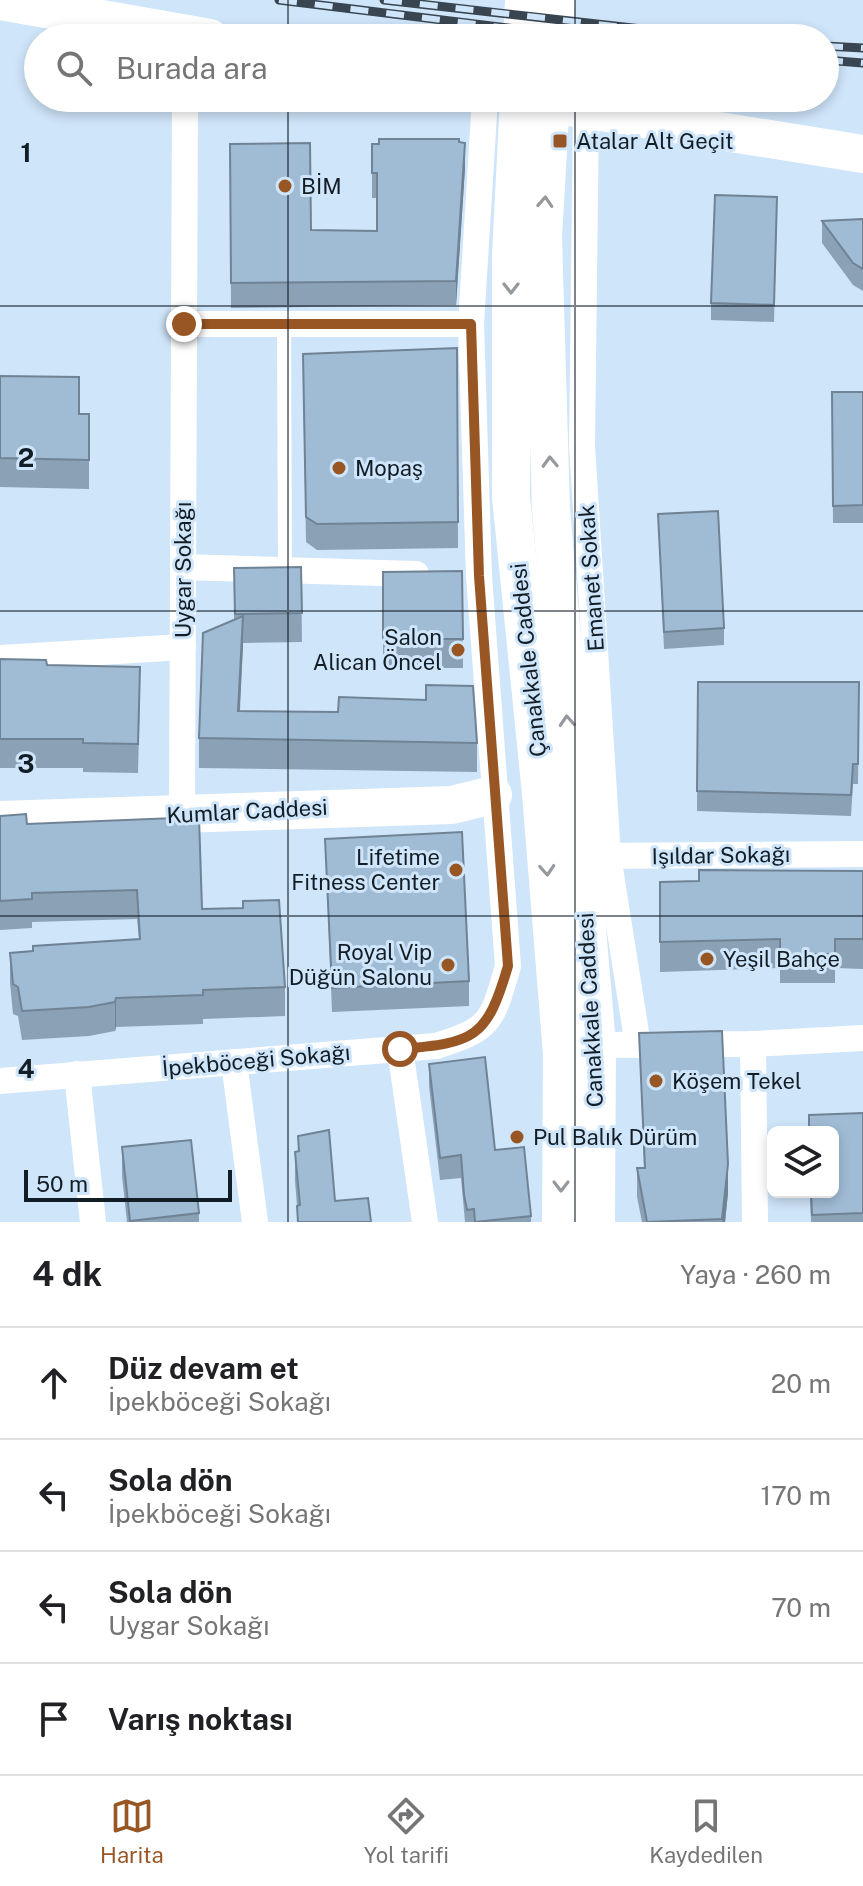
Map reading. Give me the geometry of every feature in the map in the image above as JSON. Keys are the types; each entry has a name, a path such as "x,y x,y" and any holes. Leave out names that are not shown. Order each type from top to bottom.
{"main road":[{"path":"523,24 524,0"},
{"path":"555,24 556,0"},
{"path":"0,1 127,24"},
{"name":"Çanakkale Caddesi","path":"518,112 511,255 511,497 557,796"},
{"name":"Çanakkale Caddesi","path":"550,112 543,237 562,1054 561,1222"},
{"path":"599,112 863,154"},
{"name":"Kumlar Caddesi","path":"0,820 452,805 493,795"},
{"name":"Canakkale Caddesi","path":"557,796 594,856 596,1222"}],"street":[{"name":"Uygar Sokağı","path":"182,815 185,112"},
{"name":"İpekböceği Sokağı","path":"0,1081 436,1046 473,1035 495,1013 508,966 479,576 471,324 484,112"},
{"name":"Emanet Sokak","path":"586,112 582,446 594,856 638,1045"},
{"path":"184,324 471,324"},
{"path":"183,567 479,576"},
{"path":"0,658 183,647"},
{"name":"Işıldar Sokağı","path":"594,856 863,854"},
{"path":"597,1045 753,1044 863,1038"},
{"path":"753,1044 755,1222"},
{"path":"400,1049 425,1222"},
{"path":"234,1062 255,1222"},
{"path":"77,1074 93,1222"}],"lane":[{"path":"284,324 285,570"}],"building":[{"path":"379,139 459,139 459,142 465,143 456,281 231,283 230,144 310,143 311,230 377,231 377,173 372,173 372,144 379,144"},
{"path":"715,195 777,197 774,305 711,303"},
{"path":"863,219 863,269 853,263 822,221"},
{"path":"457,348 458,522 317,524 306,517 303,354"},
{"path":"0,376 79,377 79,414 89,414 89,460 0,458"},
{"path":"832,392 863,392 863,505 833,506"},
{"path":"718,511 724,628 664,632 658,514"},
{"path":"301,567 302,613 235,614 234,568"},
{"path":"462,571 463,639 383,639 383,572"},
{"path":"243,616 238,711 338,712 339,697 426,700 426,685 473,686 477,743 199,738 203,633"},
{"path":"0,659 46,660 47,665 140,667 138,744 83,743 83,739 0,739"},
{"path":"698,682 859,682 858,764 853,764 851,795 697,791"},
{"path":"26,814 27,824 199,817 202,909 243,908 243,901 279,900 285,987 203,990 203,995 116,998 115,1002 89,1007 22,1011 18,987 13,984 10,953 33,951 33,946 140,939 137,890 32,893 32,899 0,901 0,816"},
{"path":"462,832 469,981 332,988 325,839"},
{"path":"699,870 863,871 863,939 835,939 835,954 780,954 780,939 660,942 660,882 699,881"},
{"path":"722,1031 728,1164 722,1219 647,1222 637,1168 645,1168 639,1033"},
{"path":"485,1057 495,1150 524,1147 531,1216 475,1222 474,1209 467,1210 461,1155 440,1158 429,1064"},
{"path":"863,1113 863,1213 812,1215 811,1198 839,1198 839,1126 809,1126 809,1115"},
{"path":"329,1130 335,1201 368,1198 371,1222 298,1222 297,1206 300,1205 295,1152 299,1151 298,1136"},
{"path":"191,1140 199,1213 130,1221 122,1147"}],"railway":[{"path":"279,0 475,24"},
{"path":"384,0 597,24"},
{"path":"839,47 863,48"},
{"path":"839,61 863,63"}],"place":[{"name":"Atalar Alt Geçit","path":"560,141"},
{"name":"BİM","path":"285,186"},
{"name":"Mopaş","path":"339,468"},
{"name":"Salon Alican Öncel","path":"458,650"},
{"name":"Lifetime Fitness Center","path":"456,870"},
{"name":"Yeşil Bahçe","path":"707,959"},
{"name":"Royal Vip Düğün Salonu","path":"448,965"},
{"name":"Köşem Tekel","path":"656,1081"},
{"name":"Pul Balık Dürüm","path":"517,1137"}],"route":[{"path":"184,324 471,324 479,576 508,966 495,1013 473,1035 436,1046 400,1049"}]}
